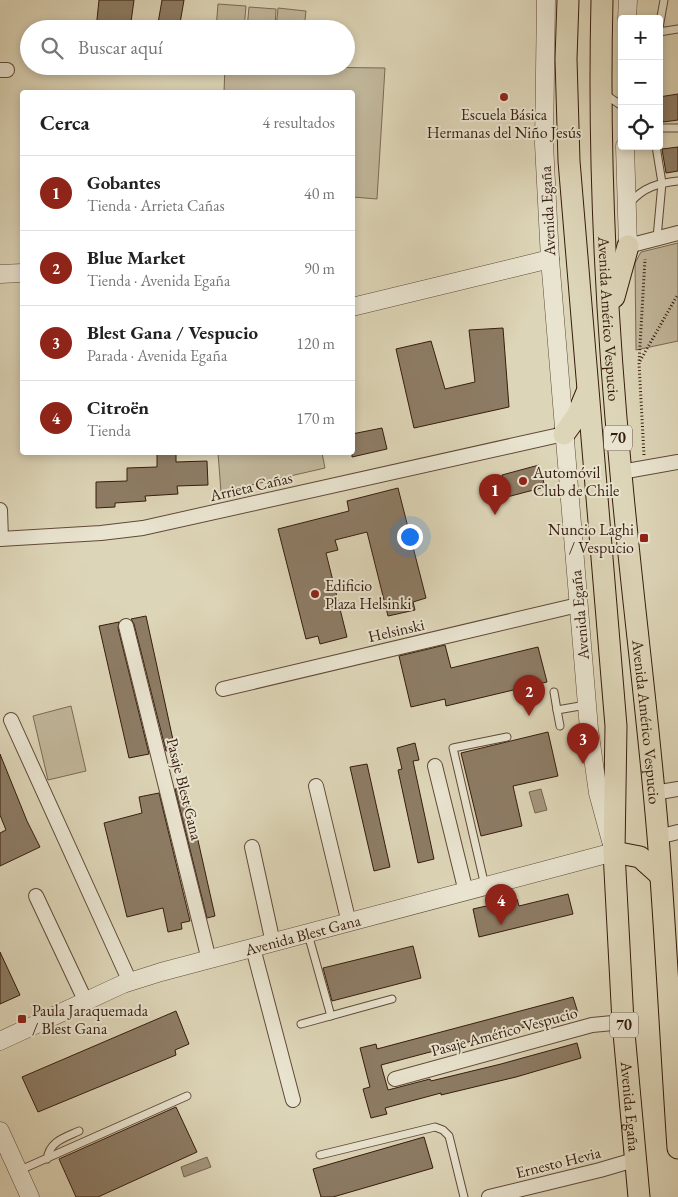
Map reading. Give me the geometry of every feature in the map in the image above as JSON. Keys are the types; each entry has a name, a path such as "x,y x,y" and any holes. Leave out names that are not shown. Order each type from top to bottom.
{"main road":[{"name":"Avenida Américo Vespucio","path":"568,0 566,58 569,161 616,726 614,852"},
{"name":"Avenida Américo Vespucio","path":"602,0 600,91 604,237 609,314 621,472 654,794 668,834 660,875"},
{"path":"609,314 643,242"},
{"path":"564,434 577,416 588,389"},
{"path":"614,852 640,856 660,875"},
{"name":"Avenida Egaña","path":"614,852 623,1022 638,1197"},
{"name":"70","path":"660,875 670,911 678,1148"}],"street":[{"name":"Avenida Egaña","path":"546,0 544,144 550,259 587,705 598,793 614,852"},
{"path":"627,15 628,0"},
{"name":"Avenida Américo Vespucio","path":"625,150 627,207 643,242"},
{"path":"643,242 678,233"},
{"path":"355,306 550,259"},
{"path":"0,274 20,273"},
{"name":"Arrieta Cañas","path":"0,539 101,534 143,528 564,434"},
{"path":"621,472 678,462"},
{"path":"0,510 0,539"},
{"name":"Helsinski","path":"223,689 578,604"},
{"name":"Pasaje Blest Gana","path":"126,626 209,960"},
{"path":"11,720 130,982"},
{"path":"435,766 466,892"},
{"path":"316,786 349,923"},
{"path":"654,794 678,789"},
{"path":"252,847 273,943"},
{"name":"Avenida Blest Gana","path":"0,1041 85,1000 130,982 614,852"},
{"path":"36,896 85,1000"},
{"path":"253,948 293,1100"},
{"name":"Pasaje Américo Vespucio","path":"395,1079 592,1025 623,1022"},
{"path":"0,1131 30,1197"},
{"name":"Ernesto Hevia","path":"489,1197 634,1160"}],"lane":[{"path":"661,15 664,0"},
{"path":"663,31 678,29"},
{"path":"600,91 621,105"},
{"path":"663,128 678,128"},
{"path":"643,242 662,183 657,150"},
{"path":"627,207 639,192 662,183 678,181"},
{"path":"554,692 560,726"},
{"path":"557,710 587,705"},
{"path":"486,886 454,748 507,737"},
{"path":"308,934 330,1016"},
{"path":"301,1024 392,999"},
{"path":"18,1171 187,1096"},
{"path":"320,1155 435,1127 443,1130 449,1136 464,1197"},
{"path":"47,1159 48,1150 54,1142 79,1131"}],"path":[{"path":"643,242 639,363 645,468"},
{"path":"639,363 678,294"}],"shaded area":[{"path":"218,4 246,6 245,20 217,20"},
{"path":"249,7 276,9 275,20 248,20"},
{"path":"278,8 306,11 305,20 277,20"},
{"path":"355,68 385,68 377,199 355,197 355,90 224,90 225,75 355,75"},
{"path":"678,243 678,341 636,350 635,263 641,252"},
{"path":"218,455 322,455 325,468 221,492"},
{"path":"71,706 86,771 48,780 33,716"},
{"path":"541,789 547,810 535,813 529,792"},
{"path":"207,1157 211,1167 184,1177 181,1167"}],"building":[{"path":"99,0 134,0 131,20 97,20"},
{"path":"162,0 184,0 181,20 159,20"},
{"path":"678,94 678,120 663,122 663,96"},
{"path":"678,147 678,171 666,173 663,149"},
{"path":"503,328 509,407 414,428 396,349 431,341 445,389 475,382 469,330"},
{"path":"382,428 387,449 352,457 352,455 355,455 355,433"},
{"path":"157,455 176,455 176,462 207,461 208,485 177,486 178,494 145,496 146,501 115,503 115,507 96,508 96,482 127,481 127,468 157,467"},
{"name":"Automóvil Club de Chile","path":"539,465 545,487 507,497 502,475"},
{"path":"398,488 426,598 413,602 415,610 388,616 367,532 335,540 338,550 326,553 347,637 320,644 318,636 306,639 278,529 349,511 347,501"},
{"path":"146,616 175,749 166,751 134,624 131,619"},
{"path":"119,622 118,628 149,754 129,758 99,626"},
{"path":"445,645 451,668 538,647 547,682 446,706 445,699 411,707 399,656"},
{"path":"548,732 558,776 513,786 522,826 481,836 461,753"},
{"path":"415,743 419,760 413,761 434,859 418,863 398,770 402,769 397,748"},
{"path":"0,754 27,821 40,847 0,866 0,833 6,830 0,815"},
{"path":"367,764 390,867 374,871 350,767"},
{"path":"186,787 215,916 207,918 175,789"},
{"path":"159,793 190,921 181,923 182,929 168,932 163,908 127,917 104,823 142,813 139,797"},
{"path":"568,894 573,914 479,937 473,909 517,899 519,906"},
{"path":"413,946 421,978 332,1001 323,968"},
{"path":"0,952 20,995 0,1004"},
{"path":"573,997 578,1013 381,1065 388,1090 501,1064 577,1043 581,1058 516,1077 441,1095 441,1093 385,1108 387,1114 371,1118 363,1089 370,1087 360,1048 376,1044 377,1049"},
{"path":"176,1011 189,1044 175,1050 176,1055 38,1112 22,1077"},
{"path":"176,1107 197,1152 98,1197 76,1197 59,1159"},
{"path":"424,1137 433,1168 333,1197 321,1197 313,1169"}],"place":[{"name":"Escuela Básica Hermanas del Niño Jesús","path":"504,97"},
{"name":"Automóvil Club de Chile","path":"523,481"},
{"name":"Gobantes","path":"495,515"},
{"name":"Nuncio Laghi / Vespucio","path":"644,538"},
{"name":"Edificio Plaza Helsinki","path":"315,594"},
{"name":"Blue Market","path":"529,716"},
{"name":"Blest Gana / Vespucio","path":"583,764"},
{"name":"Citroën","path":"501,925"},
{"name":"Paula Jaraquemada / Blest Gana","path":"22,1019"}]}
